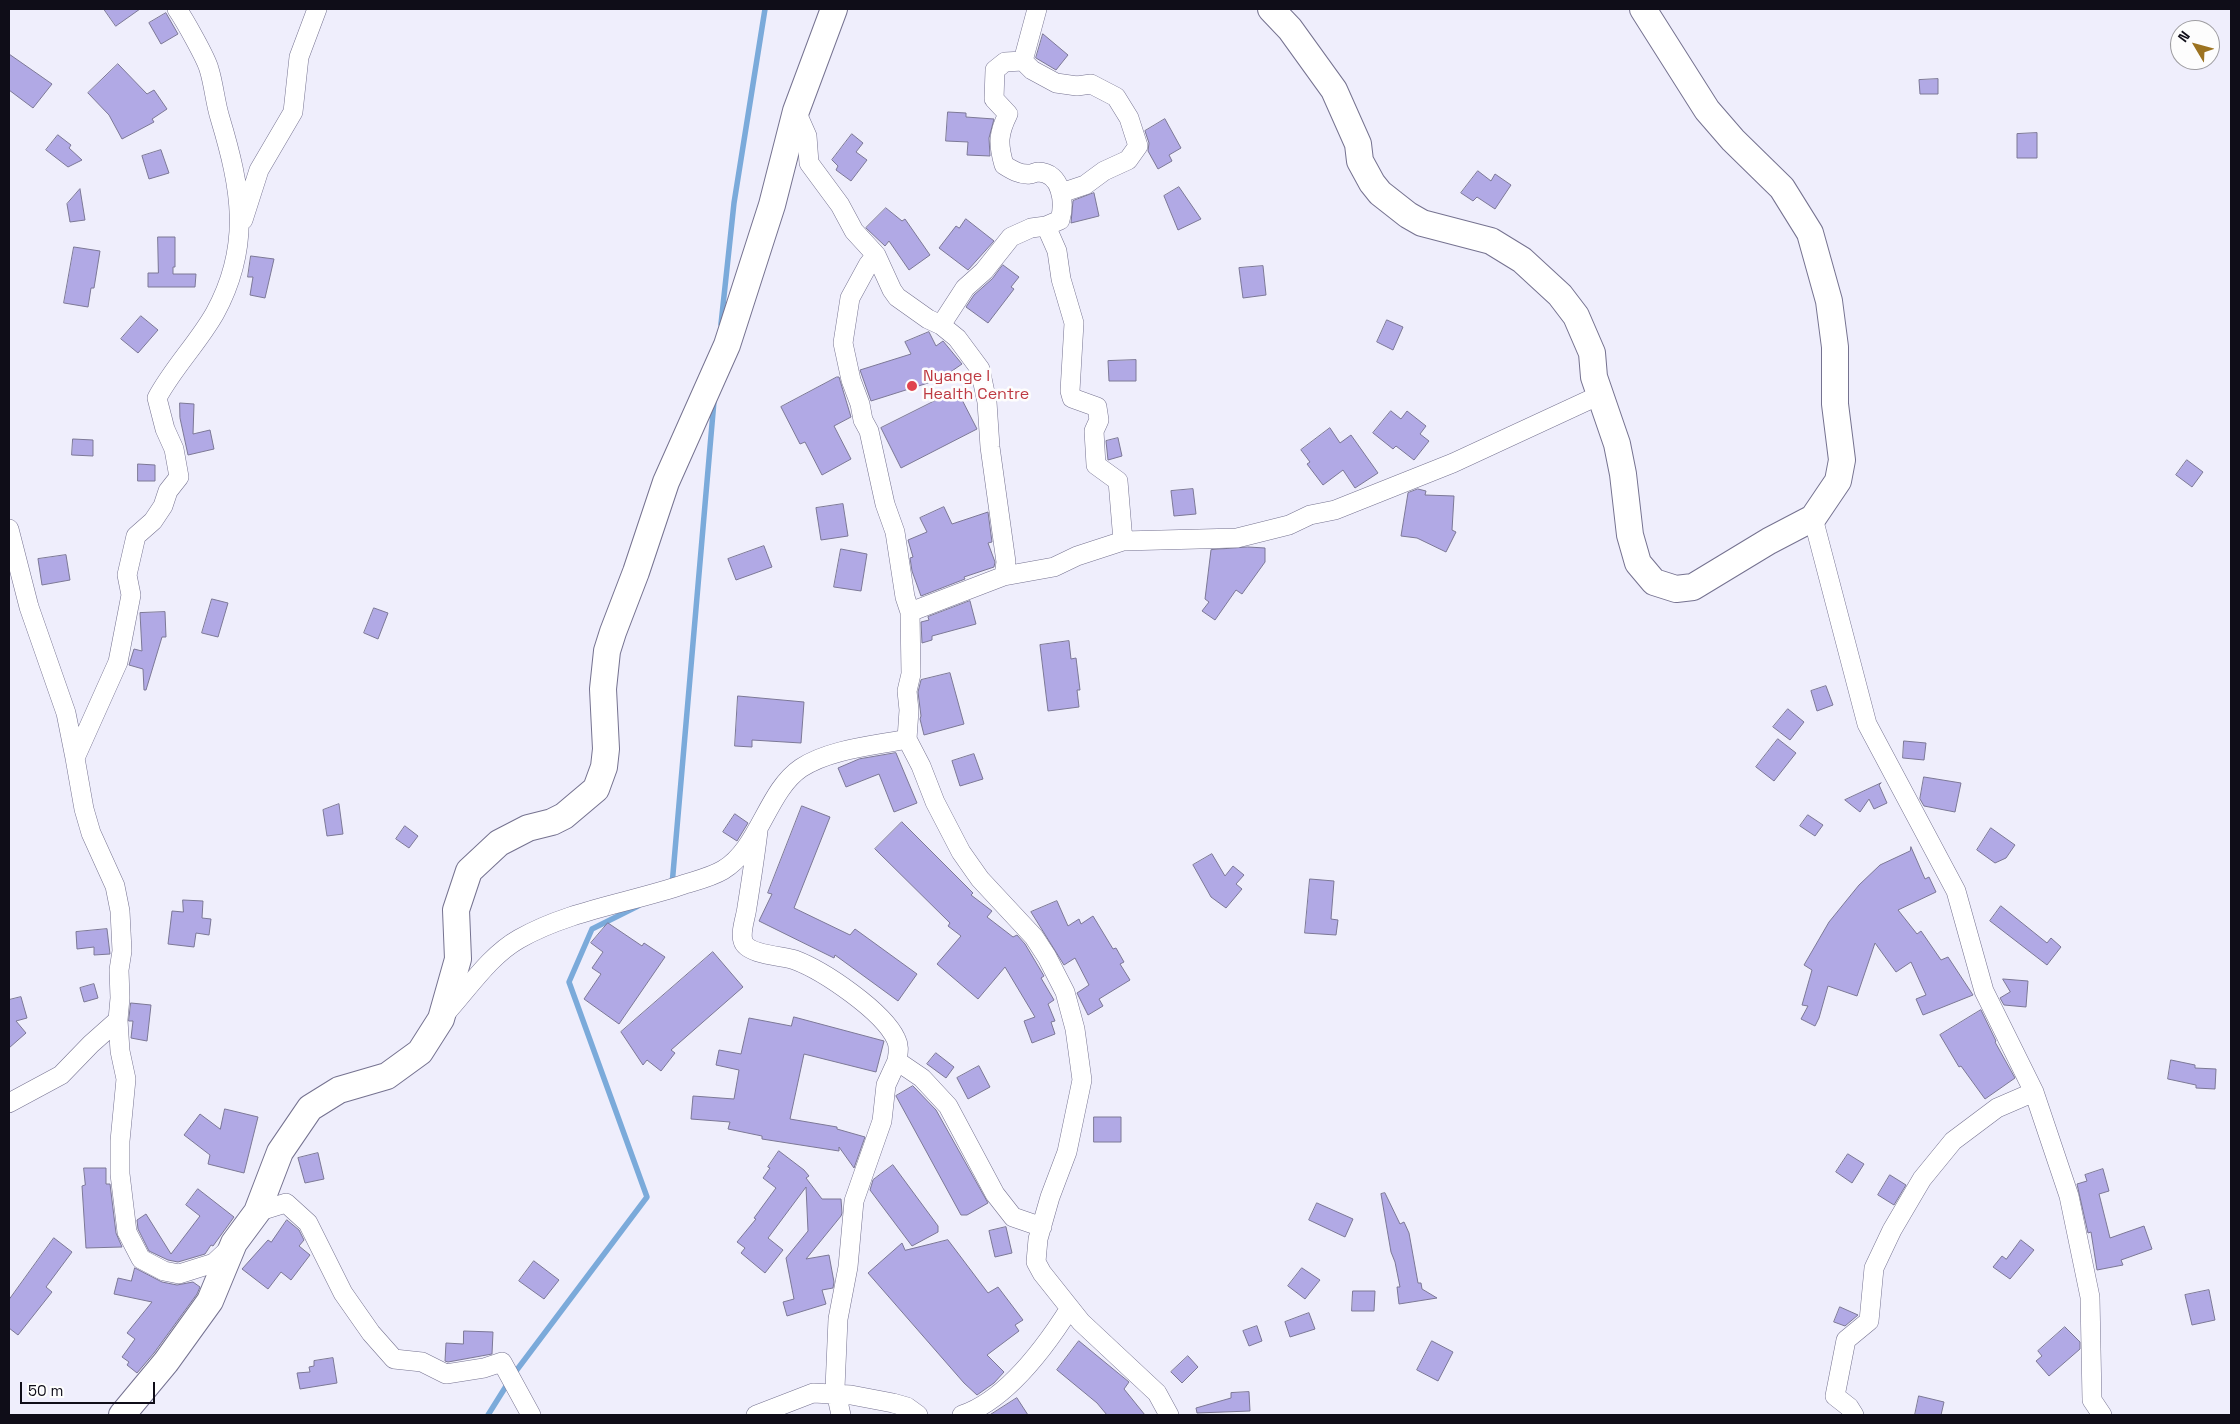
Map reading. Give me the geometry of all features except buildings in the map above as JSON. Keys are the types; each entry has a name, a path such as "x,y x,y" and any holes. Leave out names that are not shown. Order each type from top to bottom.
{"main road":[{"path":"122,1415 166,1362 210,1302 234,1243 257,1212 280,1152 310,1108 339,1090 387,1076 420,1052 441,1019 458,959 456,910 469,871 499,843 528,828 552,822 564,816 596,788 601,778 606,750 603,689 607,651 666,482 727,345 772,205 796,111 834,9"},
{"path":"1272,9 1290,29 1334,90 1358,144 1360,160 1372,183 1380,193 1408,215 1422,223 1491,241 1522,260 1560,295 1576,316 1592,353 1594,377 1602,394 1617,444 1623,474 1626,516 1634,554 1638,563 1654,582 1676,589 1693,587 1769,541 1813,518 1838,480 1842,460 1835,404 1835,347 1829,301 1810,233 1782,188 1733,140 1707,110 1643,9"}],"street":[{"path":"177,9 209,68 213,92 230,148 236,182 240,230"},
{"path":"75,758 118,662 131,595 127,575 136,536 153,521 163,506 168,491 179,477 174,449 164,429 157,398 215,312 235,258 240,230 259,170 293,112 305,19 304,9"},
{"path":"302,46 317,9"},
{"path":"1023,61 1037,9"},
{"path":"941,325 966,288 984,271 1010,236 1060,220 1061,193 1059,184 1048,175 1038,172 1029,174 1018,173 1004,165 999,146 1002,127 1008,114 994,99 996,70 1005,62 1023,61 1032,70 1056,83 1077,86 1090,84 1116,97 1129,118 1138,146 1128,160 1104,171 1085,186 1061,193"},
{"path":"796,111 806,136 809,163 840,205 854,231 876,255 897,297 924,316 941,325 957,338 980,368 1006,562 1004,576"},
{"path":"1046,226 1057,251 1061,280 1074,323 1070,391 1072,398 1097,407 1099,420 1094,431 1096,465 1118,481 1123,541"},
{"path":"876,255 868,265 850,298 843,343 851,380 860,404 863,420 869,431 885,504 899,548 905,597 910,612 911,674 907,691 909,710 907,739 921,766 935,802 961,852 980,879 1034,937 1047,957 1065,992 1076,1029 1082,1080 1067,1152 1050,1197 1038,1239 1036,1262 1042,1274 1081,1322 1157,1393 1169,1415"},
{"path":"910,612 1004,576 1054,567 1077,556 1123,541 1237,538 1289,525 1310,515 1335,510 1366,499 1453,463 1602,394"},
{"path":"1813,518 1867,724 1956,891 1984,991 2034,1092 2071,1206 2090,1297 2092,1400 2102,1415"},
{"path":"9,529 28,607 66,713 84,809 91,833 115,886 120,911 122,951 119,970 120,998 118,1020 120,1051 126,1079 120,1141 120,1174 127,1232 141,1259 164,1271 179,1274 214,1263 234,1243"},
{"path":"441,1019 499,953 519,939 572,915 653,895 716,874 733,862 758,828 783,787 800,769 819,758 848,750 867,748 907,739"},
{"path":"758,828 744,926 743,942 745,946 770,956 790,958 812,966 867,1005 896,1039 899,1048 897,1062 886,1085 882,1121 854,1201 848,1267 838,1319 835,1388 841,1415"},
{"path":"9,1103 61,1075 118,1020"},
{"path":"897,1062 922,1078 948,1106 995,1194 1013,1217 1042,1227"},
{"path":"1854,1415 1849,1407 1835,1396 1837,1375 1846,1340 1869,1321 1874,1268 1892,1230 1922,1179 1954,1141 1997,1108 2034,1092"},
{"path":"257,1212 286,1203 308,1223 343,1293 371,1333 394,1359 422,1362 446,1374 484,1368 502,1362 531,1415"},
{"path":"962,1415 972,1412 1003,1390 1037,1354 1070,1308"},
{"path":"756,1415 813,1393 837,1394 893,1403 907,1407 918,1415"}],"waterway":[{"path":"721,324 734,203 765,9"},
{"path":"672,885 714,401"},
{"path":"513,1375 647,1197 569,982 592,929 638,906"},
{"path":"488,1415 508,1383"}],"place":[{"name":"Nyange I Health Centre","path":"912,386"}]}
